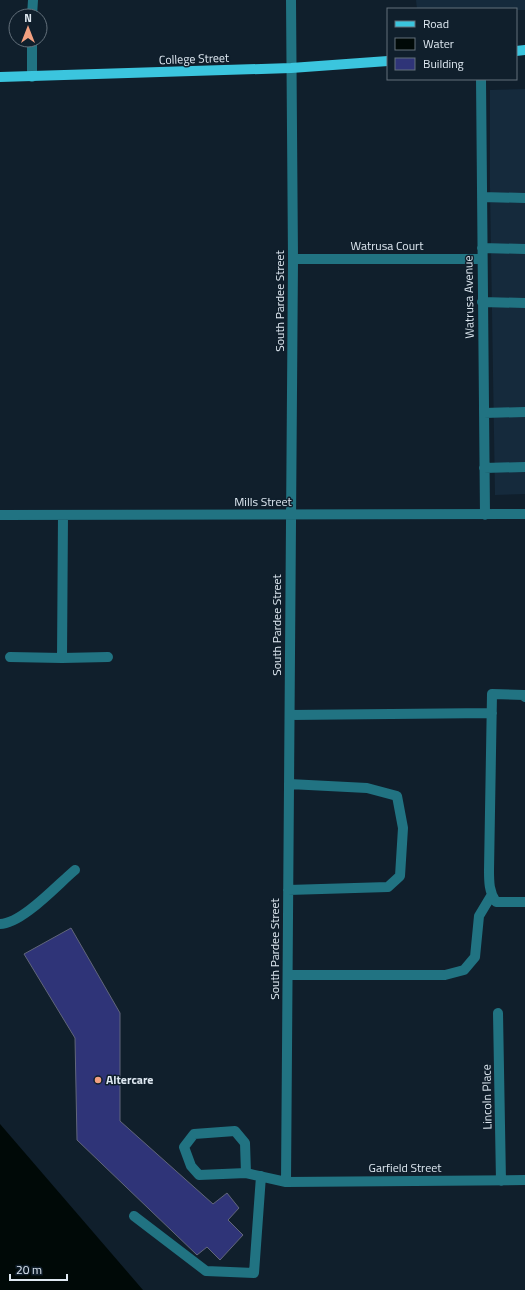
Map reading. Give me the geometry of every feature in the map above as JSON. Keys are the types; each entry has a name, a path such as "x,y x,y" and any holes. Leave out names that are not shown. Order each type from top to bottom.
{"main road":[{"name":"College Street","path":"0,77 291,68 387,61"}],"street":[{"name":"South Pardee Street","path":"286,1182 293,260 291,0"},
{"path":"32,48 32,77"},
{"name":"Watrusa Avenue","path":"481,80 485,515"},
{"path":"482,197 525,198"},
{"path":"482,248 525,249"},
{"name":"Watrusa Court","path":"293,260 482,259"},
{"path":"482,302 525,303"},
{"path":"484,413 525,412"},
{"path":"484,468 525,467"},
{"name":"Mills Street","path":"0,515 291,516 525,514"},
{"path":"62,658 63,515"},
{"path":"10,657 108,657"},
{"path":"525,697 524,695 492,694 489,870 489,886 492,896 496,902 525,902"},
{"path":"290,715 492,713"},
{"path":"288,890 388,887 400,876 403,828 397,796 367,788 289,784"},
{"path":"0,924 5,924 22,916 75,870"},
{"path":"288,975 445,975 464,970 475,957 479,916 492,896"},
{"name":"Lincoln Place","path":"498,1013 502,1180"},
{"name":"Garfield Street","path":"246,1173 245,1143 235,1131 194,1134 184,1147 191,1166 199,1174 246,1173 286,1182 525,1180"},
{"path":"134,1216 206,1271 254,1273 261,1176"}],"shaded area":[{"path":"416,0 525,0 525,10 517,10 517,8 417,8"},
{"path":"525,89 525,494 495,495 490,188 490,90"}],"water":[{"path":"0,1124 143,1290 0,1290"}],"building":[{"name":"Altercare","path":"71,928 120,1013 120,1121 213,1204 227,1193 239,1208 228,1220 243,1235 220,1260 207,1247 197,1255 77,1140 75,1038 24,954"}],"place":[{"name":"Altercare","path":"98,1080"}]}
